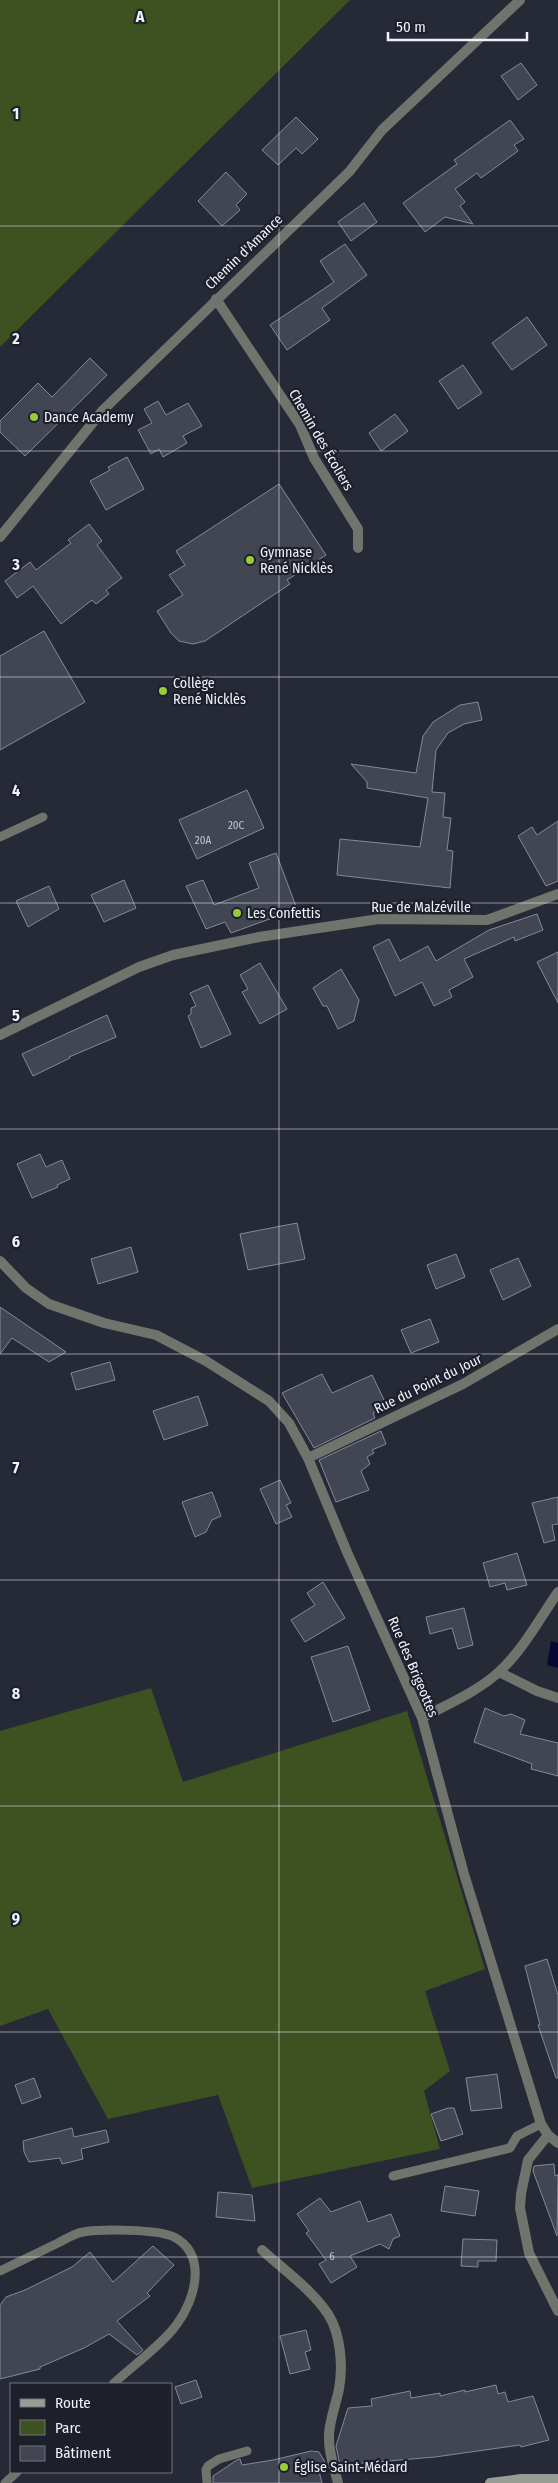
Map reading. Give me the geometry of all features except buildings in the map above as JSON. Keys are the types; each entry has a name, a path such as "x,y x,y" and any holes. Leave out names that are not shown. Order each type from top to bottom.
{"street":[{"name":"Chemin d'Amance","path":"0,537 104,410 216,299 355,166 382,130 520,0"},
{"name":"Chemin des Écoliers","path":"216,299 300,425 314,458 358,529 358,548"},
{"name":"Rue de Malzéville","path":"0,1035 139,967 173,955 259,937 379,919 487,920 558,894"},
{"name":"Rue des Brigeottes","path":"0,1261 36,1296 49,1304 104,1323 156,1335 225,1372 279,1410 289,1423 308,1458 347,1552 422,1718 464,1874 541,2124 548,2135 558,2143"},
{"name":"Rue du Point du Jour","path":"308,1458 463,1384 558,1330"},
{"path":"422,1718 466,1694 499,1672 515,1655 558,1592"},
{"path":"499,1672 558,1698"},
{"path":"548,2135 528,2160 521,2194 522,2225 529,2253 558,2311"},
{"path":"262,2250 315,2298 334,2324 340,2357 340,2388 330,2427 329,2447 338,2483"},
{"path":"490,2483 521,2479 558,2480"}],"lane":[{"path":"0,837 43,817"},
{"path":"393,2176 510,2148 517,2136 541,2124"},
{"path":"0,2271 81,2232 146,2231 175,2237 183,2245 194,2264 196,2276 195,2289 186,2310 176,2326 114,2383"},
{"path":"207,2483 206,2470 214,2461 247,2451"},
{"path":"5,2483 16,2473"}],"green space":[{"path":"0,0 350,0 0,347"},
{"path":"151,1688 183,1782 407,1711 485,1969 425,1991 450,2071 424,2091 440,2149 252,2188 218,2095 108,2119 48,2009 0,2026 0,1731"}],"shaded area":[{"path":"551,1641 558,1643 558,1668 547,1665"}],"place":[{"name":"Dance Academy","path":"34,417"},
{"name":"Gymnase René Nicklès","path":"250,560"},
{"name":"Collège René Nicklès","path":"163,691"},
{"name":"Les Confettis","path":"237,913"},
{"name":"Église Saint-Médard","path":"284,2467"}]}
